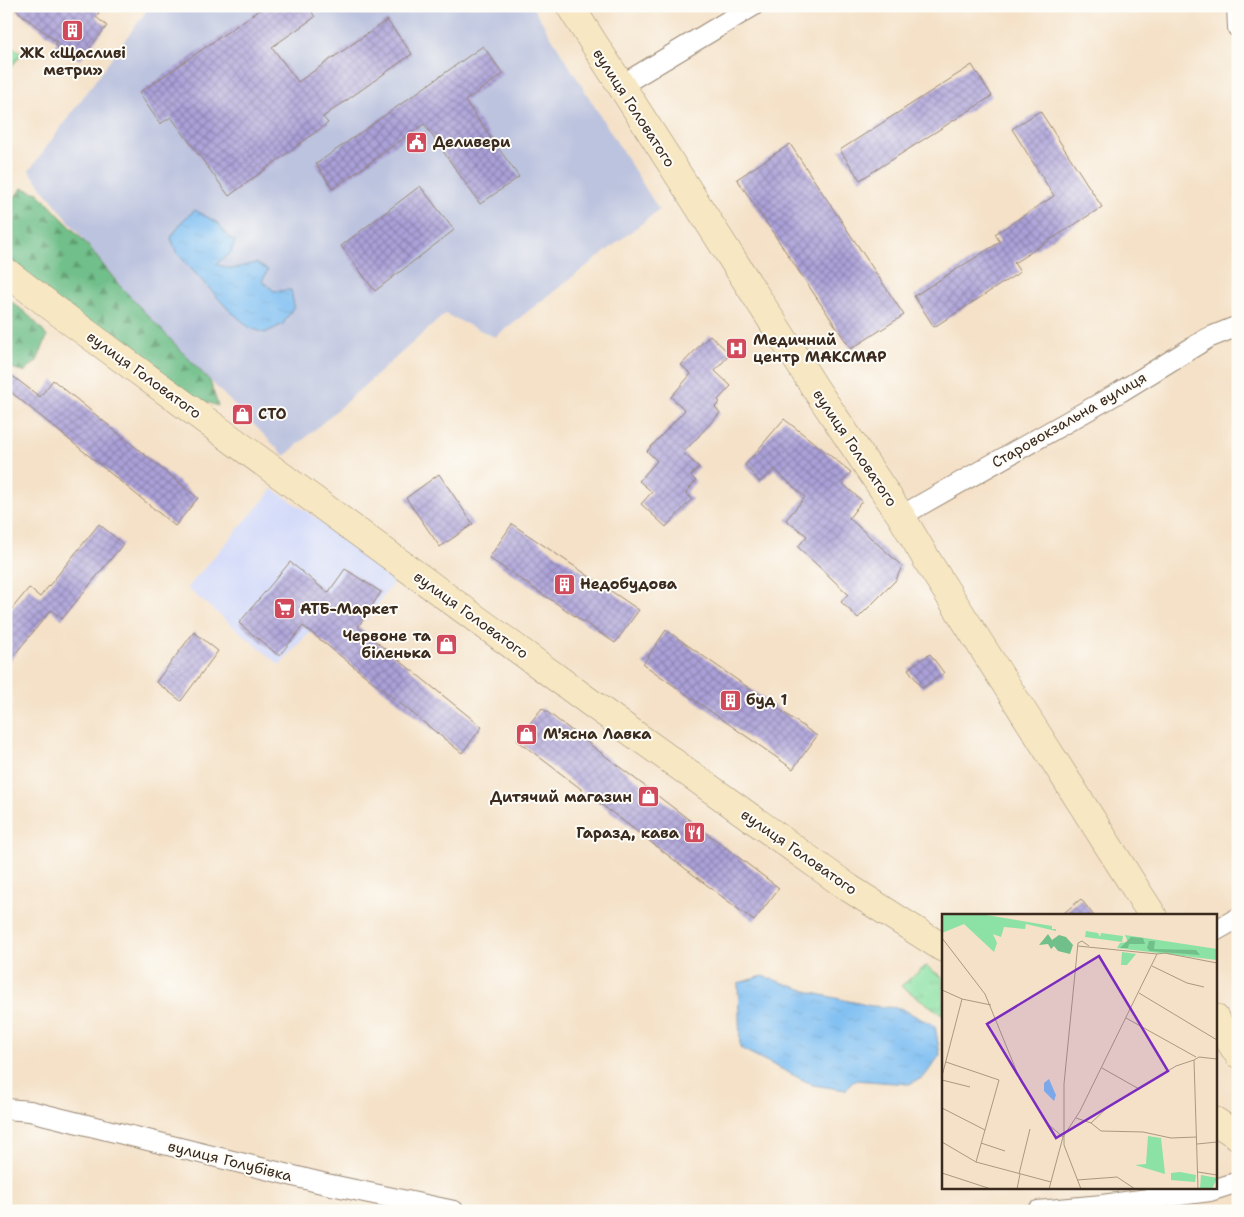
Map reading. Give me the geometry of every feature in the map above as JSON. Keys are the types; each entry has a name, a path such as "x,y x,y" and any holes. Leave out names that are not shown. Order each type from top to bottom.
{"street":[{"name":"вулиця Головатого","path":"570,6 815,388 901,516 930,565 1153,914"},
{"path":"620,86 753,6"},
{"path":"1237,6 1238,28"},
{"name":"вулиця Головатого","path":"6,272 104,346 591,702 849,888 942,947"},
{"name":"Старовокзальна вулиця","path":"901,516 1111,397 1208,338 1238,326"},
{"path":"1216,930 1238,918"},
{"path":"1216,1020 1238,1054"},
{"name":"вулиця Голубівка","path":"6,1110 30,1112 322,1183 454,1211"},
{"path":"1216,1122 1238,1136"},
{"path":"1216,1190 1238,1182"},
{"path":"1038,1211 1102,1205 1216,1190"}],"shaded area":[{"path":"150,6 532,6 659,210 495,337 445,314 285,456 138,308 29,171"},
{"path":"273,489 400,574 366,620 335,603 280,665 187,588"},
{"path":"1040,1190 1091,1190 1041,1193"}],"green space":[{"path":"6,41 22,54 6,73"},
{"path":"22,188 38,193 84,241 119,285 210,381 218,406 189,396 19,275 6,246 6,207"},
{"path":"6,298 29,316 47,337 37,361 24,372 6,364"},
{"path":"926,966 942,977 942,1014 901,986"}],"water":[{"path":"195,210 218,223 228,237 235,241 231,253 216,264 231,269 256,263 268,270 262,281 274,291 291,290 294,306 283,324 265,333 250,328 228,309 176,252 171,238 182,221"},
{"path":"763,976 813,993 871,1006 900,1008 935,1026 940,1055 924,1077 909,1084 854,1080 846,1090 813,1085 740,1048 738,983"}],"building":[{"name":"ЖК «Щасливі метри»","path":"11,6 91,6 99,13 96,17 107,26 80,60 68,50 65,53 55,45 57,42"},
{"path":"265,6 308,6 315,17 272,47 298,82 387,20 412,54 323,117 328,123 229,196 171,117 160,124 139,93"},
{"path":"483,46 503,74 465,101 519,177 480,204 424,124 333,189 316,164"},
{"path":"972,65 992,96 860,180 840,150"},
{"path":"1040,111 1102,207 1014,263 1020,272 934,327 914,296 1000,242 995,234 1054,196 1012,129"},
{"path":"790,144 904,315 851,349 737,179"},
{"path":"420,186 454,230 375,291 341,246"},
{"path":"710,335 730,354 715,371 731,386 718,400 720,402 715,407 720,413 683,453 699,467 691,476 696,481 686,493 692,499 666,527 641,504 652,492 639,481 657,461 647,451 685,410 671,397 691,374 681,365"},
{"path":"6,371 40,397 53,380 198,498 175,526 6,388"},
{"path":"784,419 851,472 842,483 862,501 849,518 902,566 896,580 858,618 841,602 848,594 798,547 807,536 786,520 805,497 774,469 760,482 745,465"},
{"path":"439,474 473,524 440,547 406,498"},
{"path":"99,524 123,544 62,619 51,610 6,665 6,616 29,588 40,597"},
{"name":"Недобудова","path":"512,524 639,610 615,643 489,558"},
{"path":"290,562 328,593 345,569 381,592 358,627 482,727 462,753 303,626 279,656 239,623"},
{"name":"буд 1","path":"666,630 817,736 793,769 643,664"},
{"path":"194,632 218,651 181,701 156,682"},
{"path":"930,654 944,673 922,688 908,669"},
{"path":"542,708 779,888 754,921 517,740"},
{"path":"1081,899 1092,914 1062,914"}],"place":[{"name":"ЖК «Щасливі метри»","path":"73,30"},
{"name":"Деливери","path":"417,142"},
{"name":"Медичний центр МАКСМАР","path":"737,349"},
{"name":"СТО","path":"242,414"},
{"name":"Недобудова","path":"564,584"},
{"name":"АТБ-Маркет","path":"284,609"},
{"name":"Червоне та біленька","path":"447,645"},
{"name":"буд 1","path":"730,700"},
{"name":"М'ясна Лавка","path":"527,734"},
{"name":"Дитячий магазин","path":"648,797"},
{"name":"Гаразд, кава","path":"695,833"}]}
